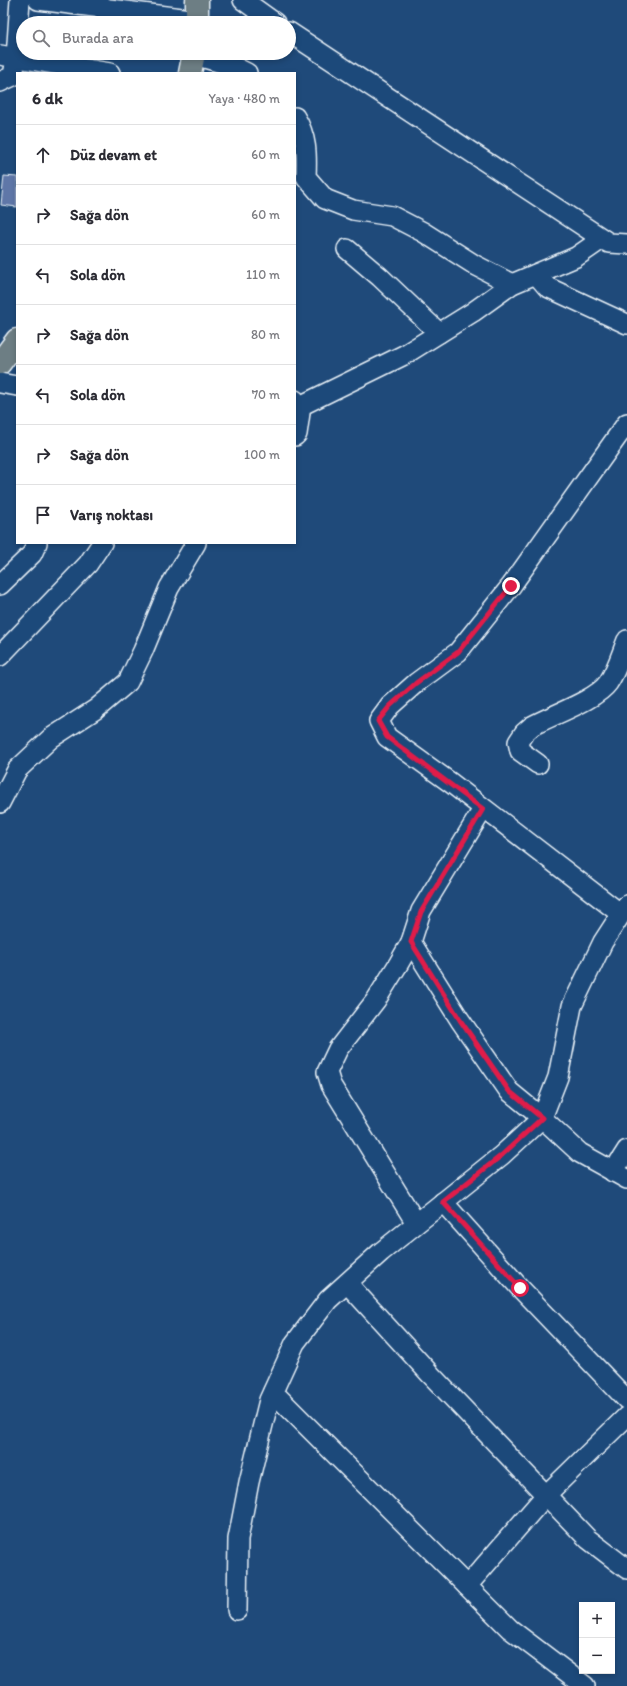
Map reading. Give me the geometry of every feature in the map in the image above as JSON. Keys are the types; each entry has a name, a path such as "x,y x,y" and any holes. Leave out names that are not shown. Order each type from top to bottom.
{"main road":[{"path":"0,363 16,341"}],"street":[{"path":"17,16 20,0"},
{"path":"38,0 197,14"},
{"path":"243,0 265,16"},
{"path":"0,82 13,76 8,57 16,19"},
{"path":"296,37 602,239 609,243 627,244"},
{"path":"27,60 104,72"},
{"path":"193,60 235,66 245,72"},
{"path":"296,119 302,128 307,152 306,177 325,199 353,210 392,216 423,232 475,265 512,284"},
{"path":"296,435 300,413 297,404 404,354 473,312 512,284 576,257 602,239"},
{"path":"347,249 380,277 439,333"},
{"path":"536,274 547,287 627,324"},
{"path":"0,383 16,386"},
{"path":"237,1610 238,1539 249,1482 269,1400 295,1343 328,1300 381,1252 502,1155 542,1118 558,1077 572,1006 603,942 624,910 483,809 387,737 378,721 390,706 416,683 458,652 511,586 627,423"},
{"path":"0,586 32,554 37,544"},
{"path":"3,646 88,564 101,544"},
{"path":"0,803 17,770 22,764 51,738 96,709 128,682 143,651 168,588 195,544"},
{"path":"538,764 520,751 518,742 524,733 532,726 598,694 607,684 615,670 627,640"},
{"path":"416,1223 331,1085 327,1072 338,1049 376,1000 411,942 421,912 483,809"},
{"path":"411,942 460,1020 509,1091 542,1118 580,1153 620,1175 627,1150"},
{"path":"443,1202 520,1288 627,1400"},
{"path":"347,1283 431,1375 588,1539 627,1569"},
{"path":"273,1392 510,1629 585,1686"},
{"path":"467,1586 546,1495 627,1416"}],"building":[{"path":"4,176 16,177 16,207 1,205"}],"route":[{"path":"511,586 458,652 416,683 390,706 378,721 387,737 483,809 421,912 411,942 460,1020 509,1091 542,1118 502,1155 443,1202 520,1288"}]}
